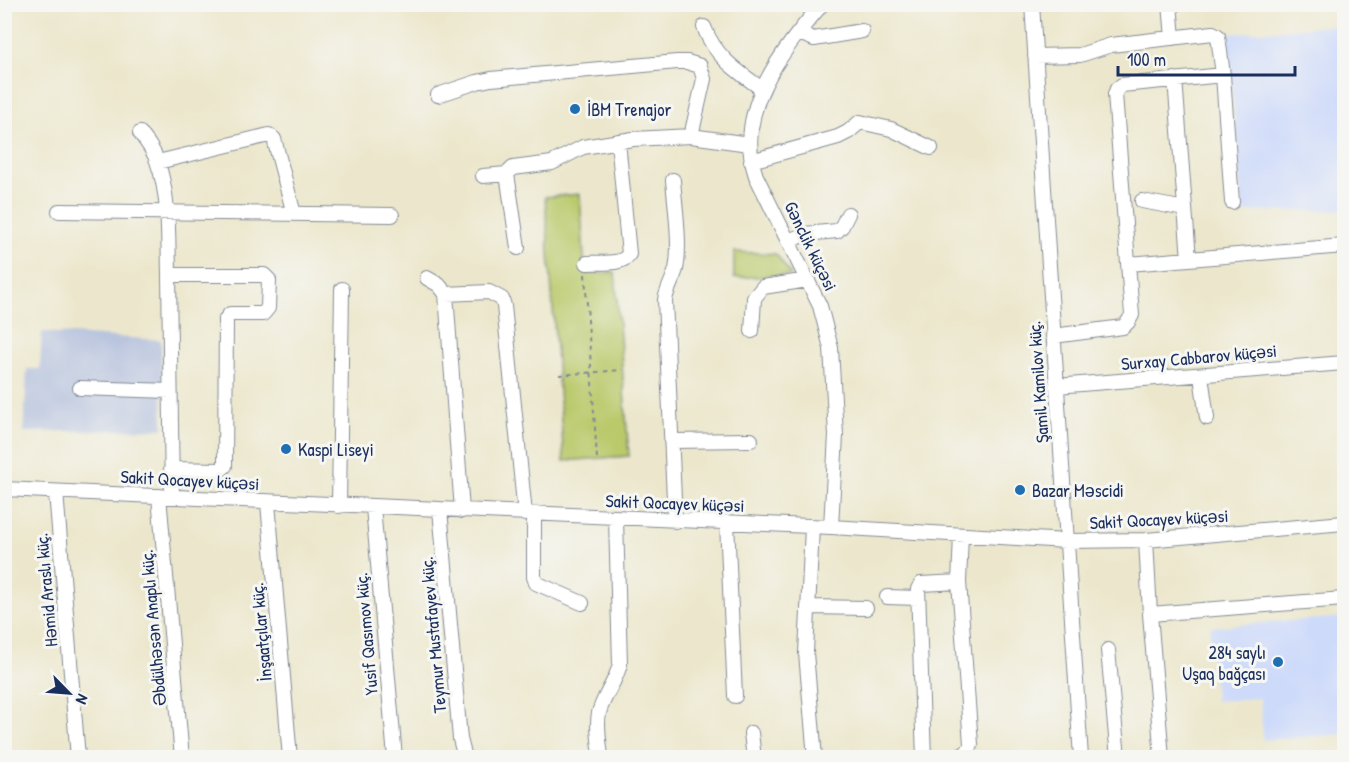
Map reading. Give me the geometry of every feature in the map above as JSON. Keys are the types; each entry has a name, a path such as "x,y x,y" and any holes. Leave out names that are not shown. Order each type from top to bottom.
{"street":[{"name":"Gənclik küçəsi","path":"822,4 771,72 762,89 748,144 756,176 808,280 826,324 833,370 836,435 831,527"},
{"name":"Şamil Kamilov küç.","path":"1032,4 1081,758"},
{"path":"1170,4 1173,38"},
{"path":"704,27 709,40 726,63 762,89"},
{"path":"799,33 814,39 862,31"},
{"path":"1035,56 1080,55 1111,45 1213,33 1218,36 1232,202"},
{"path":"438,95 477,81 491,79 694,63 700,66 704,79 691,136"},
{"path":"1053,336 1123,327 1132,315 1115,94 1117,89 1122,86 1175,79 1223,75"},
{"path":"1175,79 1189,259"},
{"path":"751,161 838,137 860,122 891,129 931,148"},
{"path":"140,133 158,162 269,135 274,139 294,213"},
{"path":"483,176 507,174 513,168 552,163 583,147 618,141 691,136 748,144"},
{"path":"586,268 622,261 629,254 618,141"},
{"name":"Əbdülhəsən Anaplı küç.","path":"158,162 166,212 169,275 171,469 165,497 182,758"},
{"path":"507,174 518,248"},
{"path":"674,180 677,257 675,271 665,300 675,521"},
{"path":"1142,201 1185,209"},
{"path":"59,211 392,215"},
{"path":"789,241 805,234 837,231 843,226 848,213"},
{"path":"1129,264 1344,246"},
{"path":"169,275 264,275 269,280 268,308 263,314 230,314 225,320 225,466 220,470 171,469"},
{"path":"427,278 439,285 446,294 462,510"},
{"path":"752,331 754,298 763,286 808,280"},
{"path":"339,506 342,289"},
{"path":"446,294 489,292 502,299 530,514 534,577 536,582 582,603"},
{"name":"Surxay Cabbarov küçəsi","path":"1056,386 1344,363"},
{"path":"1201,376 1207,418"},
{"path":"80,388 170,391"},
{"path":"671,441 751,440"},
{"name":"Sakit Qocayev küçəsi","path":"4,489 616,519 812,526 1066,541 1146,540 1344,523"},
{"name":"Həmid Araslı küç.","path":"56,492 78,758"},
{"name":"İnşaatçılar küç.","path":"268,503 290,758"},
{"name":"Yusif Qasımov küç.","path":"373,507 395,758"},
{"name":"Teymur Mustafayev küç.","path":"440,509 460,739 465,758"},
{"path":"601,758 598,716 602,702 617,676 620,664 616,519"},
{"path":"727,523 735,696"},
{"path":"812,526 807,653 816,758"},
{"path":"941,758 964,756 969,752 971,744 959,582 960,535"},
{"path":"1146,540 1162,758"},
{"path":"924,758 918,589 921,584 959,582"},
{"path":"887,597 918,598"},
{"path":"1150,614 1344,599"},
{"path":"808,607 866,608"},
{"path":"1108,650 1118,758"},
{"path":"752,733 754,758"}],"path":[{"path":"586,268 597,459"},
{"path":"559,375 622,370"}],"shaded area":[{"path":"1344,25 1344,210 1243,212 1227,34"},
{"path":"42,332 161,340 163,429 24,432 27,369 40,369"},
{"name":"284 saylı Uşaq bağçası","path":"1344,617 1344,734 1263,740 1260,698 1215,701 1210,627"}],"green space":[{"path":"580,194 585,274 615,272 629,456 564,461 545,197"},
{"path":"734,252 776,254 791,275 734,278"}],"place":[{"name":"İBM Trenajor","path":"575,109"},
{"name":"Kaspi Liseyi","path":"286,449"},
{"name":"Bazar Məscidi","path":"1020,490"},
{"name":"284 saylı Uşaq bağçası","path":"1278,662"}]}
